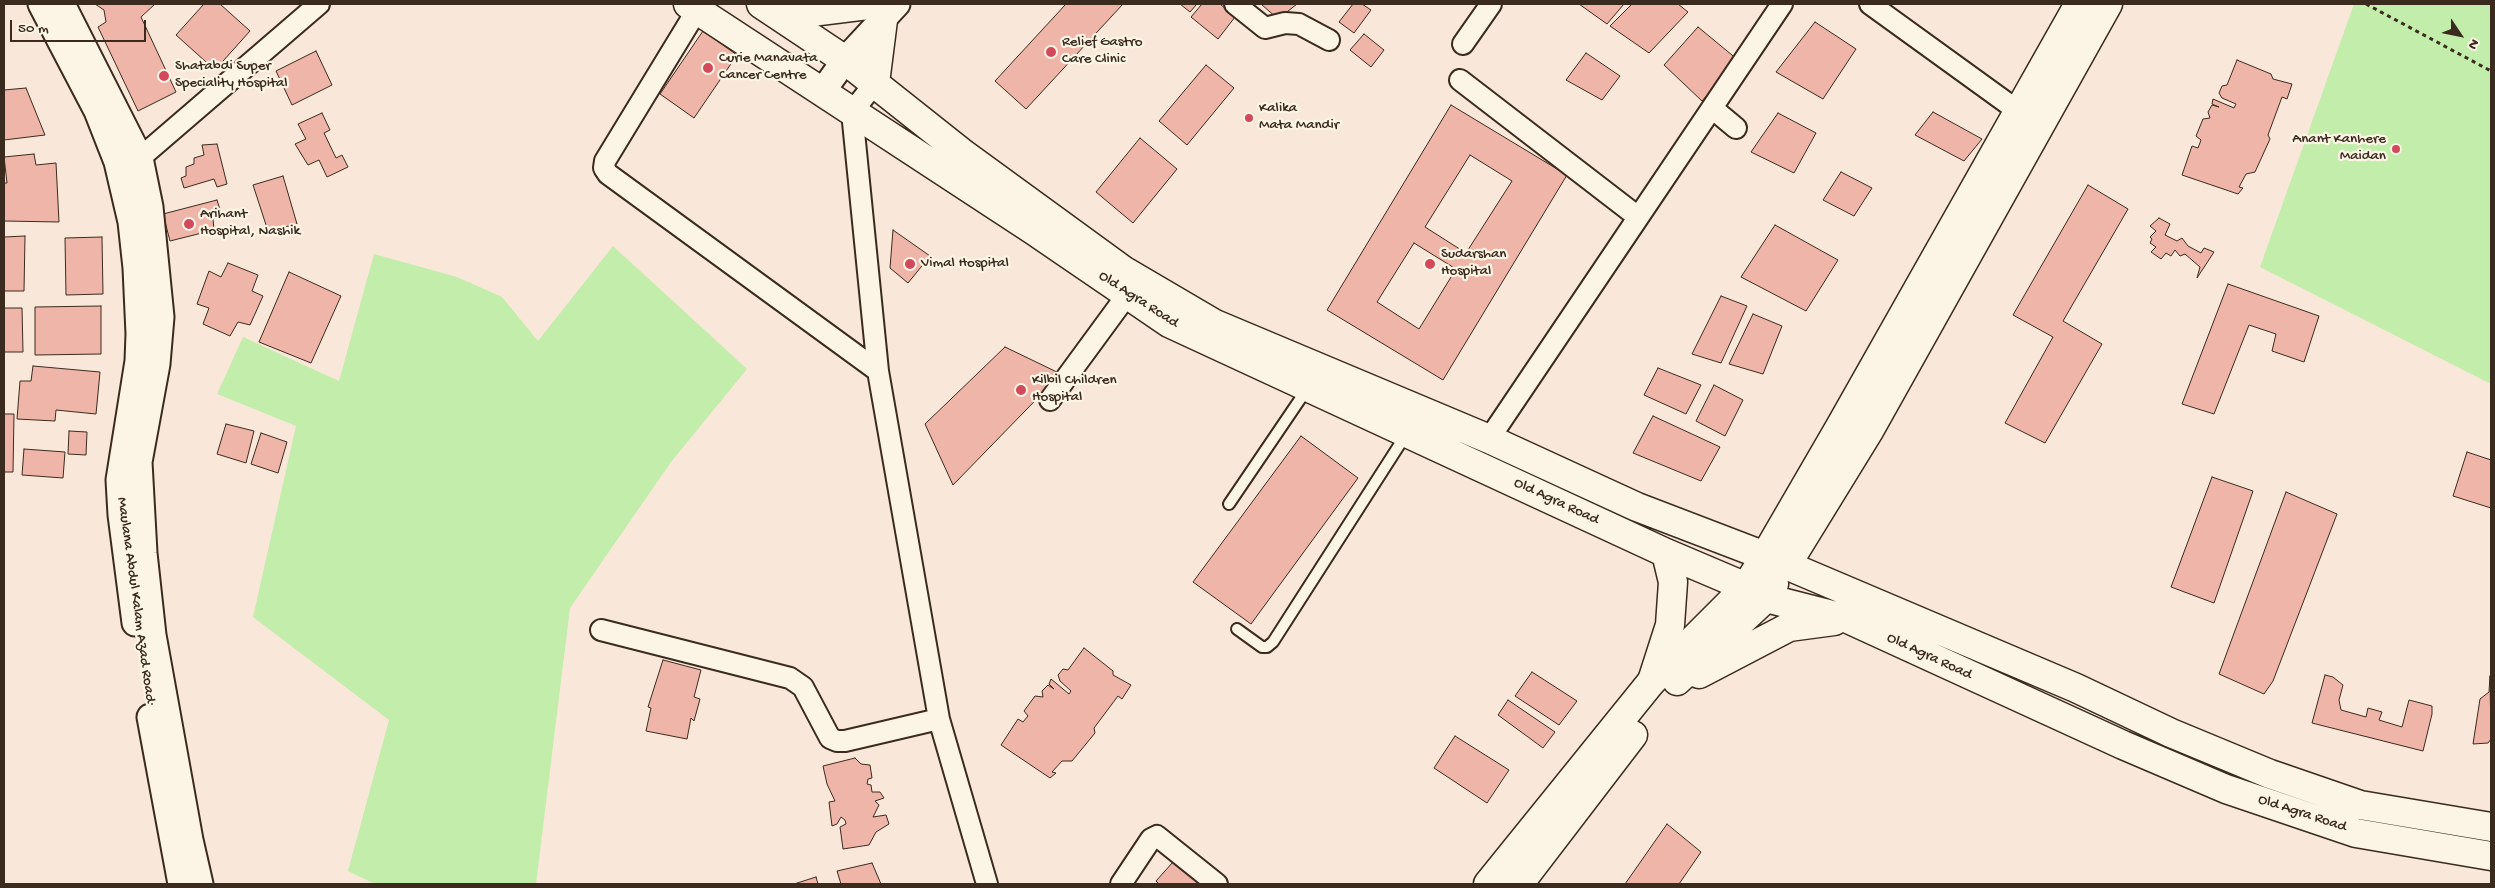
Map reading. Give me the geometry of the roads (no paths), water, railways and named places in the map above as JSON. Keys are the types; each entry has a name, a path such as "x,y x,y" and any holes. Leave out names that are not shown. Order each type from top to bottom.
{"main road":[{"path":"2030,116 2079,4"},
{"path":"1488,884 1660,685 1756,592 1775,561 1841,425 2030,116 2108,4"},
{"path":"770,10 840,6 883,8 875,83"},
{"name":"Old Agra Road","path":"692,7 1033,230 1169,323 1308,387 1412,422 1489,439 1637,507 1775,561 2067,684 2171,733 2270,774 2360,806 2491,827"},
{"name":"Old Agra Road","path":"770,10 839,55 961,152 1123,270 1215,324 1412,422 1666,553 1756,592 1848,620 2114,741 2226,789 2356,833 2491,856"},
{"path":"1519,884 1660,685 1670,625 1672,582 1666,553"},
{"path":"1660,685 1789,627 1848,620"}],"street":[{"path":"128,160 319,4"},
{"path":"1235,4 1265,28 1285,23 1299,24 1329,40"},
{"path":"1463,44 1492,4"},
{"path":"1489,439 1782,4"},
{"path":"1870,4 2030,116"},
{"name":"Maulana Abdul Kalam Azad Road","path":"56,6 97,110 128,160 139,334 138,361 119,480 135,554 145,686 189,876"},
{"path":"692,7 605,161 604,168 616,180 878,371"},
{"path":"815,87 839,55 883,8"},
{"path":"1460,80 1638,217"},
{"path":"875,83 852,112 878,371 940,719 987,884"},
{"path":"1712,108 1736,128"},
{"path":"1695,156 1696,132"},
{"path":"1050,400 1127,295"},
{"path":"601,630 790,678 803,687 830,738 837,741 845,741 940,719"},
{"path":"1121,884 1151,839 1157,836 1217,884"}],"lane":[{"path":"1229,504 1308,387"},
{"path":"1237,629 1262,647 1267,647 1274,642 1412,422"}],"place":[{"name":"Relief Gastro Care Clinic","path":"1051,52"},
{"name":"Curie Manavata Cancer Centre","path":"708,68"},
{"name":"Shatabdi Super Speciality Hospital","path":"164,76"},
{"name":"Kalika Mata Mandir","path":"1249,118"},
{"name":"Anant Kanhere Maidan","path":"2396,149"},
{"name":"Arihant Hospital, Nashik","path":"189,224"},
{"name":"Vimal Hospital","path":"910,264"},
{"name":"Sudarshan Hospital","path":"1430,264"},
{"name":"Kilbil Children Hospital","path":"1021,390"}]}
